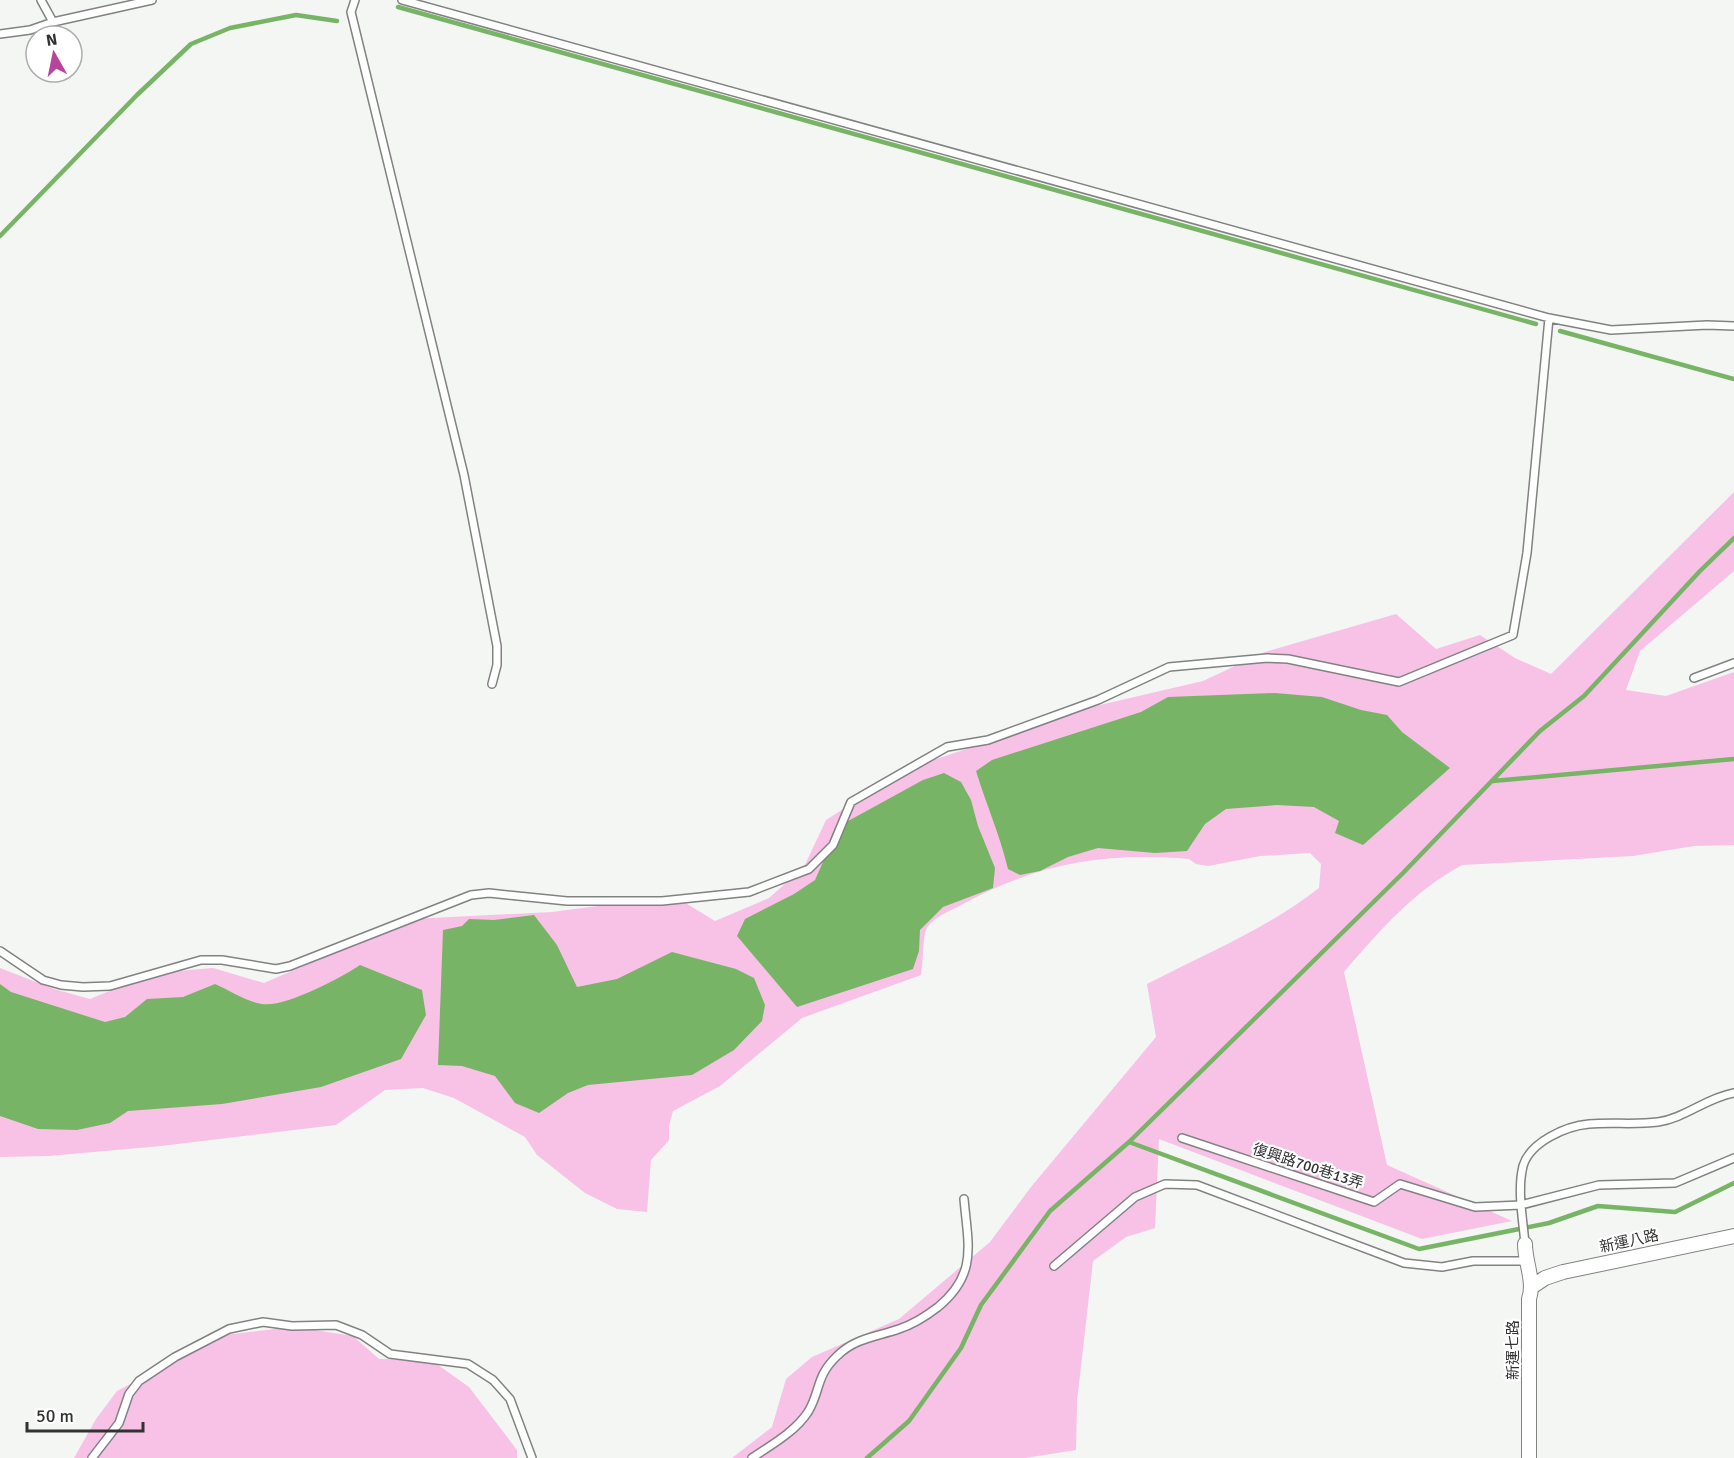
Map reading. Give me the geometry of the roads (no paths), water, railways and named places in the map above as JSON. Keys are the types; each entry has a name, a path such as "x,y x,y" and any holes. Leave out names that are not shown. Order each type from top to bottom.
{"street":[{"name":"新運八路","path":"1533,1286 1545,1278 1563,1272 1734,1236"},
{"name":"新運七路","path":"1525,1244 1525,1260 1533,1286 1529,1299 1529,1458"}],"lane":[{"path":"41,0 53,22"},
{"path":"0,34 30,30 53,22 152,0"},
{"path":"355,0 351,12 464,475 497,646 497,665 492,684"},
{"path":"402,0 1549,318 1611,330 1707,325 1734,326"},
{"path":"0,951 43,980 61,985 110,987 201,960 222,960 276,969 290,966 471,895 489,893 567,901 662,901 749,892 809,869 833,844 851,802 947,747 999,736 1098,700 1162,669 1267,658 1288,659 1399,682 1458,659 1514,634 1527,553 1549,318"},
{"path":"1694,678 1734,663"},
{"path":"1525,1244 1521,1205 1523,1166 1538,1144 1550,1137 1588,1124 1661,1122 1680,1116 1714,1097 1734,1093"},
{"name":"復興路700巷13弄","path":"1182,1138 1374,1202 1400,1184 1475,1207 1521,1205 1599,1185 1675,1183 1734,1158"},
{"path":"1054,1266 1135,1197 1165,1184 1197,1185 1404,1263 1442,1267 1473,1261 1525,1260"},
{"path":"752,1458 798,1424 809,1410 824,1369 840,1353 872,1335 897,1330 921,1321 957,1290 969,1252 964,1199"},
{"path":"92,1458 119,1423 129,1394 138,1381 176,1357 230,1329 263,1322 292,1326 336,1325 362,1335 390,1354 468,1365 493,1380 510,1399 532,1458"}],"waterway":[{"path":"398,7 1536,324"},
{"path":"0,236 137,95 191,44 230,28 296,15 337,21"},
{"path":"1560,331 1734,379"},
{"path":"1129,1142 1403,873 1540,731 1584,696 1700,571 1734,538"},
{"path":"1493,781 1734,759"},
{"path":"867,1458 909,1421 961,1348 981,1305 1050,1211 1129,1142 1419,1249 1549,1223 1598,1206 1675,1212 1734,1183"}]}
